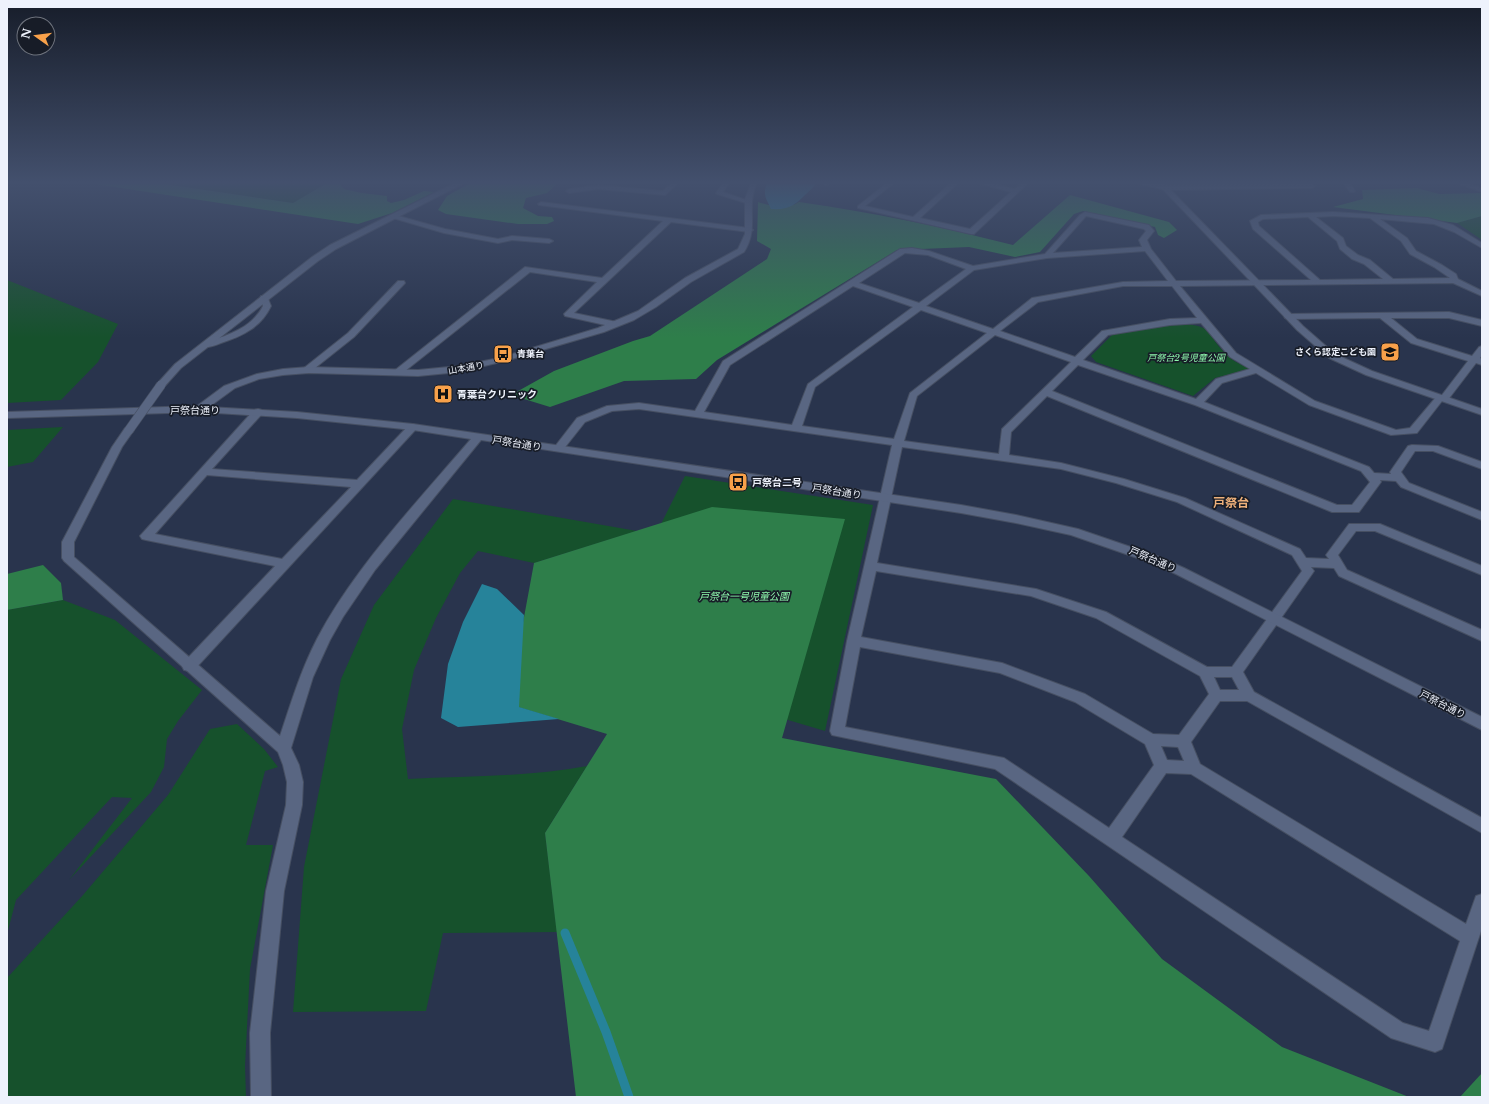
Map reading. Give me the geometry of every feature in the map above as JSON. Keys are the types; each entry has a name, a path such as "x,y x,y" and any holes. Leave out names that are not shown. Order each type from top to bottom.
{"street":[{"path":"261,1097 260,1033 275,891 294,805 295,782 291,765 284,748 68,558 68,542 118,447 161,385 178,366 264,298 327,251 360,235"},
{"path":"463,235 498,241 512,238 549,241"},
{"path":"614,324 568,314 654,235"},
{"name":"山本通り","path":"200,409 222,392 242,382 280,371 307,370 397,373 443,372 486,364 614,324 640,314 689,279 732,256 746,244 748,235"},
{"path":"1047,256 1066,235"},
{"path":"1148,235 1143,240 1147,249 1233,356 1312,403 1385,430 1395,433 1413,431 1442,398 1478,361 1482,349"},
{"path":"1209,235 1288,316 1322,348 1342,362 1369,373 1482,412"},
{"path":"1264,235 1317,281"},
{"path":"1333,235 1340,240 1343,247 1355,257 1367,262 1390,281"},
{"path":"1396,235 1404,240 1406,246 1423,259 1436,264 1452,276 1454,280 1482,294"},
{"path":"1464,235 1482,246"},
{"path":"796,429 811,386 972,268 1047,256 1147,249"},
{"path":"698,415 726,363 902,251 925,251 972,268"},
{"path":"397,373 528,269 604,281"},
{"path":"1454,280 1123,284 1035,300 913,394 898,444 854,642 837,731 999,763 1398,1031 1434,1042 1482,902"},
{"path":"307,370 351,336 401,283"},
{"path":"852,283 1198,403 1365,469 1376,482 1355,509 1336,509 1046,392"},
{"path":"206,345 229,337 249,327 265,312 267,306 264,298"},
{"path":"1288,316 1449,315 1482,323"},
{"path":"1383,316 1414,341 1478,361"},
{"path":"1004,458 1006,432 1105,333 1170,322 1203,320"},
{"path":"1198,403 1219,381 1258,370"},
{"path":"558,449 581,420 610,408 639,406 1004,458 1076,470 1120,481 1181,500 1296,552 1308,571 1236,672"},
{"name":"戸祭台通り","path":"7,415 200,409 341,419 478,437 1016,519 1074,532 1153,558 1482,724"},
{"path":"258,412 146,536 285,564"},
{"path":"189,666 413,428"},
{"path":"1406,432 1423,448"},
{"path":"284,748 306,677 323,640 338,614 366,573 478,437"},
{"path":"1482,466 1434,448 1412,448 1395,472 1405,485 1482,516"},
{"path":"204,472 359,484"},
{"path":"1371,476 1400,478"},
{"path":"1345,509 1363,527"},
{"path":"1482,572 1376,527 1353,527 1332,555 1343,573 1482,636"},
{"path":"1302,562 1337,564"},
{"path":"871,566 1040,595 1101,614 1205,672 1236,672"},
{"path":"854,642 1002,668 1080,698 1151,740 1183,741"},
{"path":"1205,672 1216,695"},
{"path":"1236,672 1249,696"},
{"path":"1216,695 1249,696 1482,826"},
{"path":"1183,741 1216,695"},
{"path":"1151,740 1162,766"},
{"path":"1183,741 1194,768"},
{"path":"1111,839 1162,766"},
{"path":"1162,766 1194,768 1470,937"}],"green space":[{"path":"757,235 970,235 1013,245 1025,235 1056,235 1040,252 1015,257 969,247 897,250 717,360 696,379 624,381 550,407 511,395 554,371 650,336 767,259 771,249 757,241"},
{"path":"1158,235 1170,235 1164,238"},
{"path":"1474,235 1482,235 1482,240"},
{"path":"7,280 118,324 98,362 61,400 7,403"},
{"name":"戸祭台2号児童公園","path":"1177,324 1198,326 1204,329 1230,358 1250,369 1215,378 1193,396 1096,362 1091,356 1113,334"},
{"path":"63,427 33,462 7,467 7,430"},
{"name":"戸祭台一号児童公園","path":"685,476 873,505 825,731 592,662"},
{"path":"453,499 637,531 534,563 478,551 460,573 436,618 414,670 402,729 408,779 498,776 565,770 587,766 545,833 557,932 443,933 426,1011 293,1012 304,867 341,679 374,605"},
{"path":"712,507 845,519 782,738 996,779 1089,876 1162,959 1282,1047 1409,1097 576,1097 545,833 607,734 508,704 534,563"},
{"path":"43,565 61,583 63,600 7,610 7,574"},
{"path":"63,600 115,620 202,690 178,721 167,739 164,767 151,792 69,880 132,798 112,797 16,900 7,934 7,610"},
{"path":"237,724 264,749 278,767 265,771 246,845 273,845 250,969 245,1066 246,1097 7,1097 7,978 83,895 168,795 210,729"},
{"path":"1482,1073 1482,1097 1460,1097"}],"water":[{"path":"482,584 497,589 524,615 519,707 559,719 458,727 441,718 448,664 463,622"}],"waterway":[{"path":"565,933 606,1032 629,1097"}],"place":[{"name":"さくら認定こども園","path":"1390,352"},
{"name":"青葉台","path":"503,354"},
{"name":"青葉台クリニック","path":"443,394"},
{"name":"戸祭台二号","path":"738,482"}],"district":[{"name":"戸祭台","path":"1231,503"}]}
